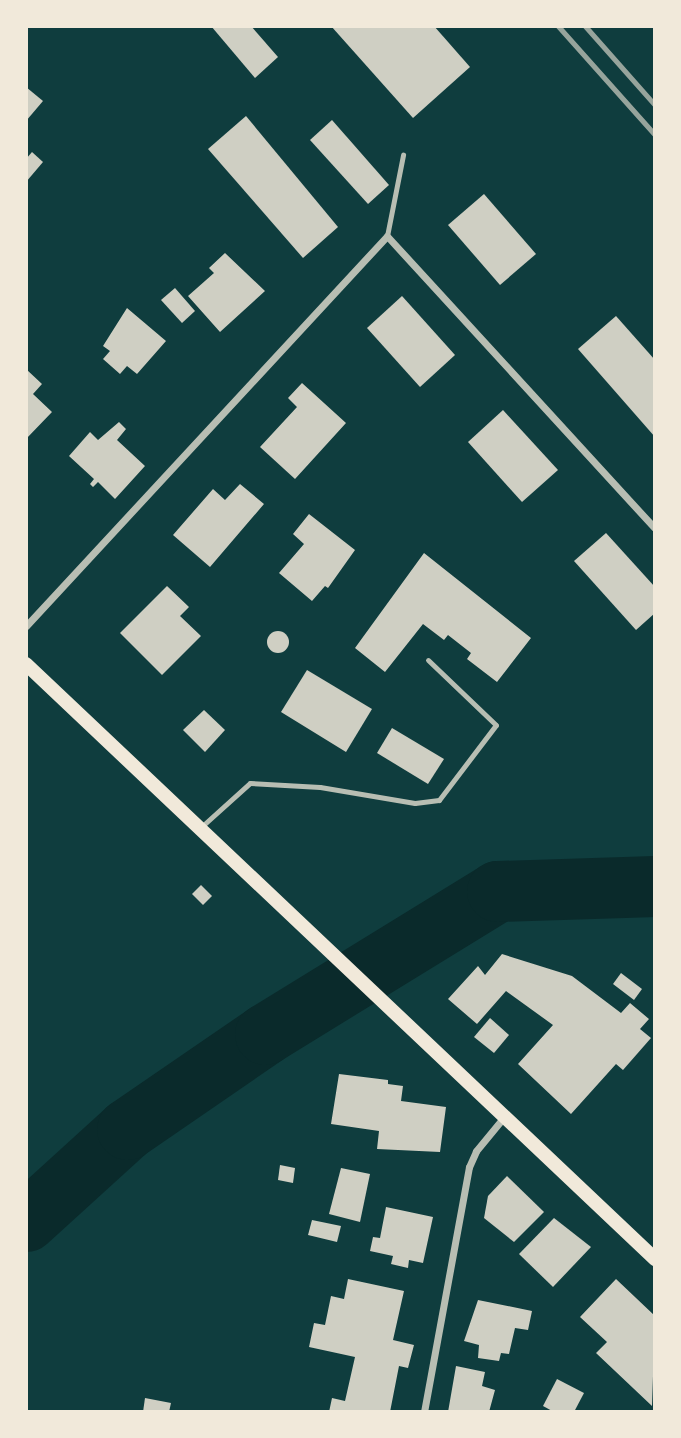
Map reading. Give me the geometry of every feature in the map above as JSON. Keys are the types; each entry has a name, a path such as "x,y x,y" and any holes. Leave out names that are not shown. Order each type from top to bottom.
{"main road":[{"path":"26,664 655,1259"}],"street":[{"path":"26,625 387,236 655,528"},
{"path":"424,1412 469,1167 475,1151 504,1116"}],"lane":[{"path":"387,236 403,155"},
{"path":"200,828 250,783 320,787 415,803 439,800 496,725 428,660"}],"building":[{"path":"211,26 251,26 278,57 255,78"},
{"path":"331,26 434,26 470,67 413,118"},
{"path":"26,87 43,101 26,121"},
{"path":"246,116 338,227 303,258 208,149"},
{"path":"332,120 389,185 368,204 310,140"},
{"path":"32,152 43,162 26,182 26,159"},
{"path":"484,194 536,254 500,285 448,225"},
{"path":"225,253 265,291 220,332 188,296 214,273 209,268"},
{"path":"175,288 195,311 182,323 161,300"},
{"path":"402,296 455,355 420,387 367,328"},
{"path":"127,308 166,341 137,374 127,366 120,374 103,359 110,351 103,346"},
{"path":"616,316 655,360 655,437 578,349"},
{"path":"26,369 42,384 33,394 52,412 26,439"},
{"path":"302,383 346,423 295,479 260,447 297,407 288,398"},
{"path":"503,410 558,470 522,502 468,442"},
{"path":"119,422 126,429 117,440 145,466 115,499 98,482 93,487 90,484 94,479 69,456 90,432 98,440"},
{"path":"240,484 264,504 210,567 173,535 213,489 225,500"},
{"path":"309,514 355,550 328,588 325,586 312,601 279,573 304,544 293,534"},
{"path":"606,533 655,587 655,613 636,630 574,561"},
{"path":"424,553 531,638 497,682 467,659 471,653 448,635 444,640 423,624 385,672 355,648"},
{"path":"167,586 189,607 180,616 201,636 162,675 120,633"},
{"path":"278,631 286,634 289,642 286,650 278,653 270,650 267,642 270,634"},
{"path":"307,670 372,709 346,752 281,712"},
{"path":"204,710 225,730 205,752 183,730"},
{"path":"392,728 444,759 428,784 377,753"},
{"path":"201,885 212,896 203,905 192,894"},
{"path":"502,954 572,976 621,1013 630,1003 649,1019 640,1029 651,1038 623,1070 616,1064 571,1114 518,1064 553,1025 506,991 477,1024 448,999 478,966 485,975"},
{"path":"621,973 642,989 634,1000 613,984"},
{"path":"490,1018 509,1035 494,1053 474,1037"},
{"path":"339,1074 388,1080 388,1084 403,1086 401,1101 446,1107 440,1152 377,1149 379,1131 331,1124"},
{"path":"280,1165 295,1168 293,1183 278,1180"},
{"path":"341,1168 370,1174 360,1222 329,1214"},
{"path":"507,1176 544,1212 514,1242 484,1218 488,1196"},
{"path":"386,1207 433,1217 423,1263 409,1260 408,1268 391,1264 393,1256 370,1251 373,1237 380,1238"},
{"path":"554,1218 591,1247 553,1287 519,1254"},
{"path":"312,1220 341,1226 337,1242 308,1235"},
{"path":"348,1279 404,1291 393,1340 414,1345 408,1368 399,1366 390,1412 329,1412 332,1398 345,1401 355,1357 309,1347 314,1323 325,1325 331,1296 344,1299"},
{"path":"616,1279 655,1316 652,1406 596,1353 607,1342 580,1317"},
{"path":"478,1300 532,1311 528,1330 515,1328 509,1354 501,1353 499,1361 478,1358 479,1345 464,1341"},
{"path":"456,1366 485,1372 482,1386 495,1390 489,1412 448,1412"},
{"path":"557,1379 584,1393 574,1412 554,1412 543,1406"},
{"path":"145,1398 171,1403 169,1412 143,1412"}],"waterway":[{"path":"26,1221 127,1129 265,1034 497,891 655,886"}],"railway":[{"path":"558,26 655,135"},
{"path":"585,26 655,105"}]}
